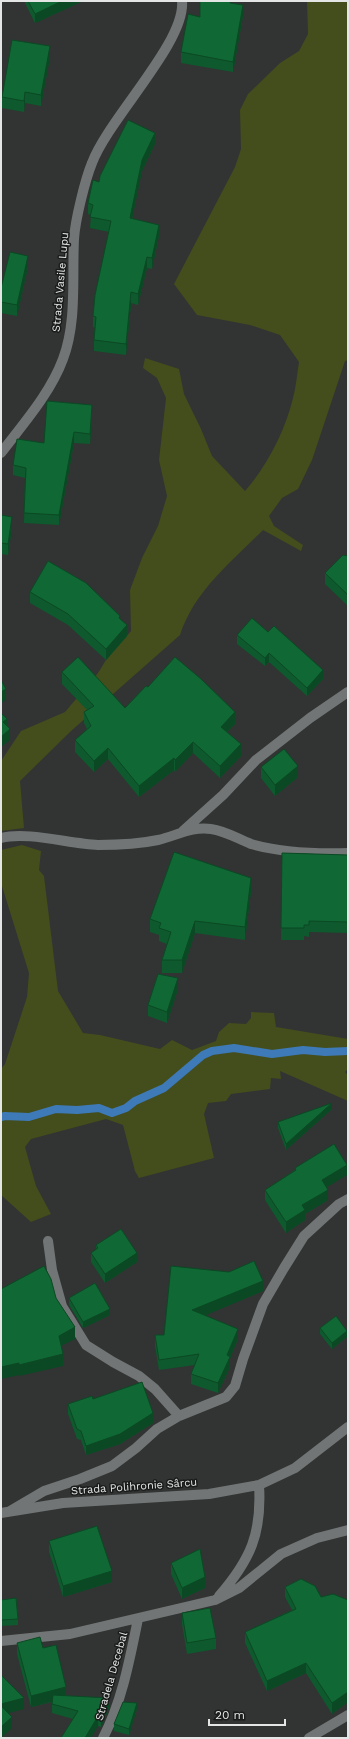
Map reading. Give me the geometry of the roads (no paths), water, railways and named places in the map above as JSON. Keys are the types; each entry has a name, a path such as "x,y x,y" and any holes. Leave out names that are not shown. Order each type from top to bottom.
{"street":[{"name":"Strada Vasile Lupu","path":"1,453 38,403 63,359 71,315 74,238 92,162 117,117 172,40 182,9 182,1"},
{"path":"183,831 223,795 256,760 310,718 348,692"},
{"path":"1,838 42,838 98,845 129,844 159,840 183,831 210,829 229,834 251,843 289,852 348,853"},
{"name":"Strada Polihronie Sârcu","path":"6,1512 44,1491 112,1466 136,1448 157,1429 179,1416 226,1397 235,1386 263,1304 284,1268 304,1236 339,1204 348,1200"},
{"path":"48,1241 52,1270 62,1306 86,1345 139,1376 155,1389 179,1416"},
{"name":"Strada Polihronie Sârcu","path":"6,1512 63,1503 209,1494 259,1485 295,1468 348,1427"},
{"path":"215,1600 235,1578 247,1558 254,1541 259,1521 259,1485"},
{"name":"Stradela Decebal","path":"1,1641 70,1634 215,1600 239,1588 281,1554 317,1538 348,1530"},
{"name":"Stradela Decebal","path":"103,1738 110,1725 128,1665 138,1619"},
{"path":"309,1738 348,1715"}],"waterway":[{"path":"1,1117 29,1117 56,1109 77,1110 99,1108 112,1113 126,1108 135,1101 164,1088 203,1055 212,1051 234,1048 272,1054 303,1050 325,1052 348,1051"}]}
